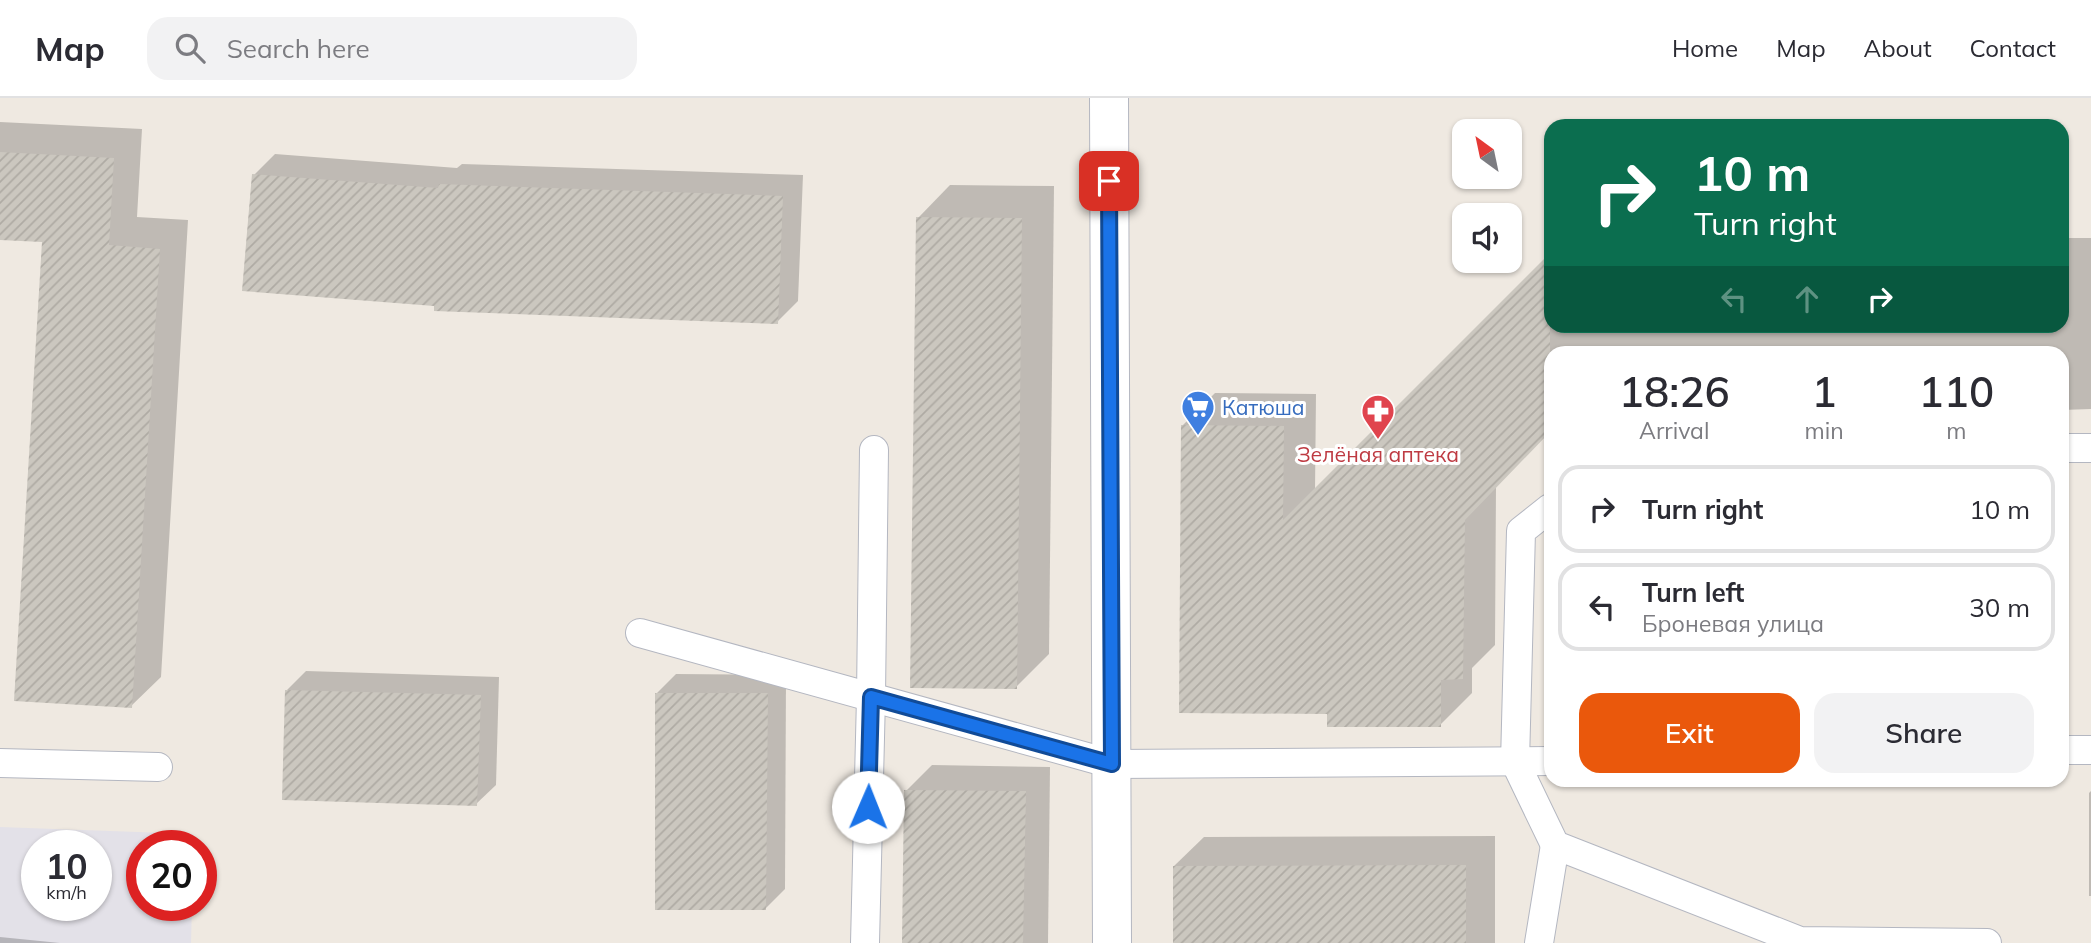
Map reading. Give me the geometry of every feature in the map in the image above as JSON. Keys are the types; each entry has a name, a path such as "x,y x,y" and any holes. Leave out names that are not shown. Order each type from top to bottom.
{"street":[{"path":"1109,98 1112,943"}],"lane":[{"path":"2069,448 2091,448"},
{"path":"865,943 874,450"},
{"path":"1539,943 1555,845 1515,762 1521,531 1544,513"},
{"path":"640,633 1112,764 1544,761"},
{"path":"2069,750 2091,750"},
{"path":"0,763 158,767"},
{"path":"1555,845 1800,941 1987,943"}],"shaded area":[{"path":"0,827 83,830 21,830 21,921 112,921 112,831 126,832 126,921 192,921 191,943 0,943"}],"building":[{"path":"0,152 114,158 109,245 160,249 132,708 14,701 42,242 0,240"},
{"path":"252,174 438,188 439,184 783,196 778,324 434,311 434,306 242,291"},
{"path":"916,217 1022,218 1017,689 910,688"},
{"path":"1544,259 1544,333 1550,333 1550,346 1544,346 1544,438 1465,520 1463,679 1441,680 1441,727 1327,727 1327,714 1179,713 1181,425 1284,426 1283,520"},
{"path":"285,690 481,695 477,806 282,800"},
{"path":"655,693 768,693 766,910 655,910"},
{"path":"904,790 1026,791 1023,943 902,943"},
{"path":"1466,865 1466,943 1173,943 1173,866"}],"place":[{"name":"Катюша","path":"1198,437"},
{"name":"Зелёная аптека","path":"1378,441"}],"route":[{"path":"868,807 871,697 1112,764 1109,181"}]}
